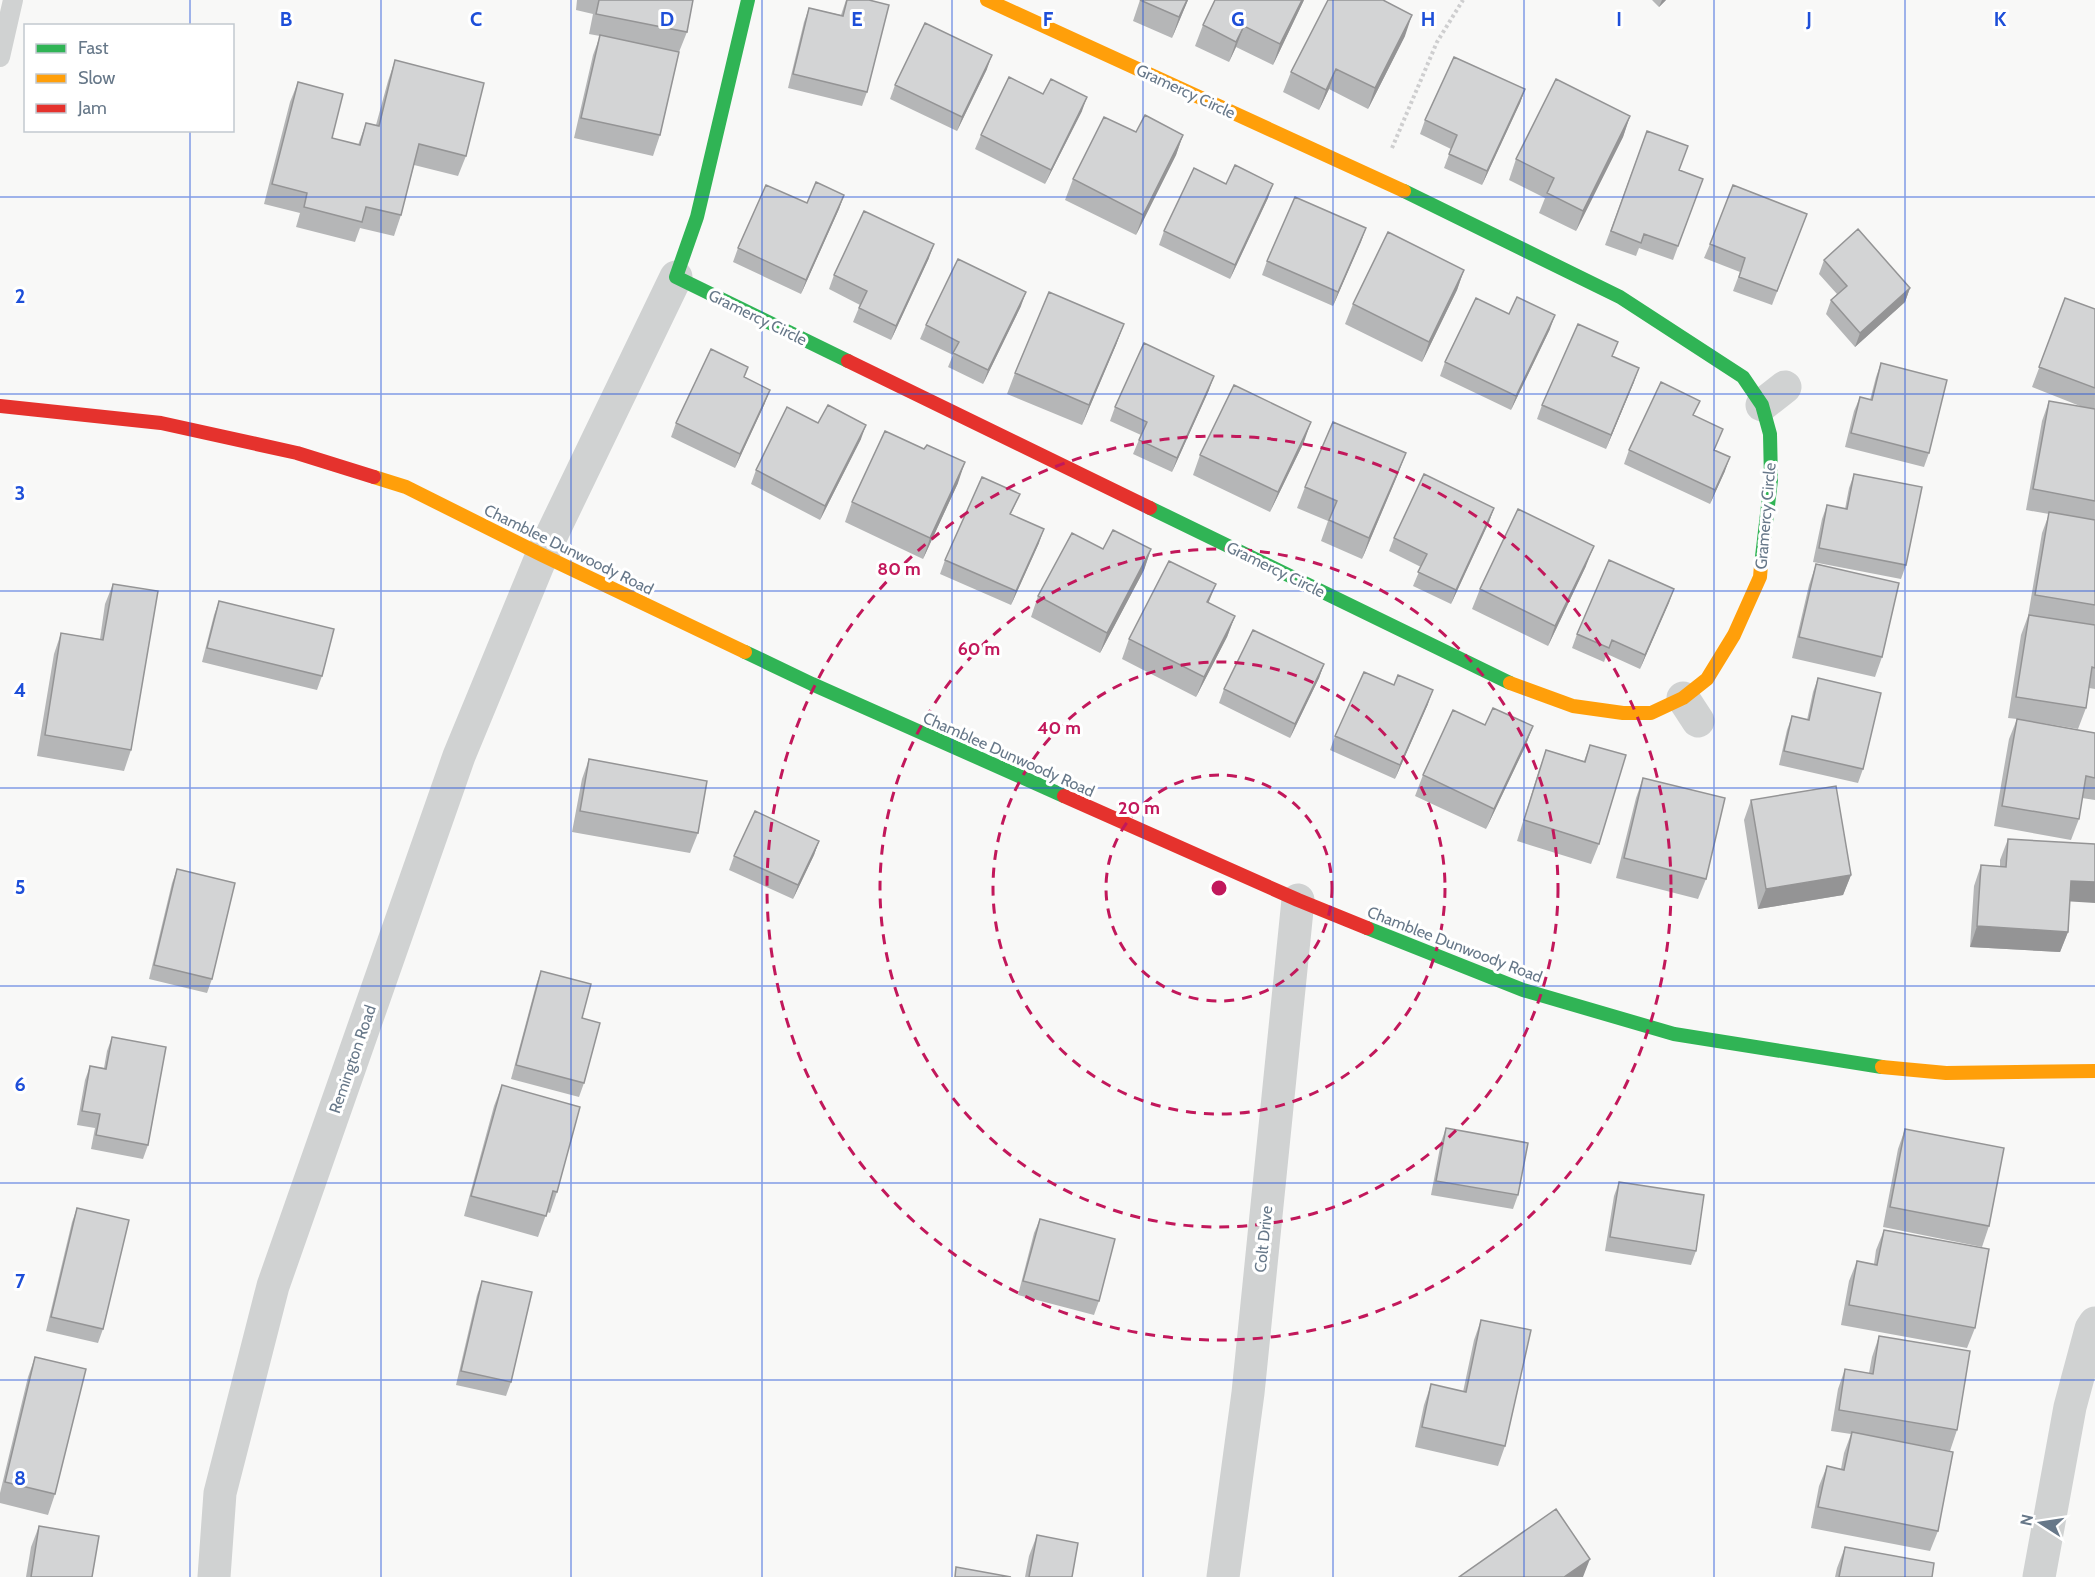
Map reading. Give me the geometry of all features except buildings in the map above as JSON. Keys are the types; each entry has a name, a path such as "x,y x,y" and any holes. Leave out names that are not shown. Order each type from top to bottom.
{"street":[{"path":"542,555 676,277 697,217 748,0"},
{"name":"Gramercy Circle","path":"676,277 1517,686 1573,706 1623,713 1690,710 1734,635 1760,578 1771,480 1770,434 1773,396 1620,297 1378,179 987,0"},
{"name":"Chamblee Dunwoody Road","path":"0,406 161,423 297,453 406,487 542,555 812,684 1298,900 1523,990 1674,1034 1863,1065 1946,1073 2095,1071"},
{"name":"Remington Road","path":"214,1577 220,1494 273,1286 459,756 542,555"},
{"name":"Colt Drive","path":"1223,1577 1248,1393 1298,900"},
{"path":"2039,1577 2070,1407 2091,1329 2095,1323"}],"lane":[{"path":"0,57 13,0"}],"path":[{"path":"1378,179 1437,42 1463,0"}],"traffic: fast":[{"path":"748,0 697,217 676,277 848,361"},
{"path":"1404,191 1620,297 1743,377 1762,405 1770,434 1771,480 1761,565"},
{"path":"1150,508 1510,683"},
{"path":"745,652 1064,796"},
{"path":"1367,928 1523,990 1674,1034 1882,1067"}],"traffic: slow":[{"path":"987,0 1404,191"},
{"path":"374,477 406,487 745,652"},
{"path":"1510,683 1573,706 1623,713 1651,713 1683,698 1707,679 1734,635 1760,577 1761,565"},
{"path":"1882,1067 1946,1073 2095,1071"}],"traffic: jam":[{"path":"848,361 1150,508"},
{"path":"0,406 161,423 297,453 374,477"},
{"path":"1064,796 1298,900 1367,928"}]}
